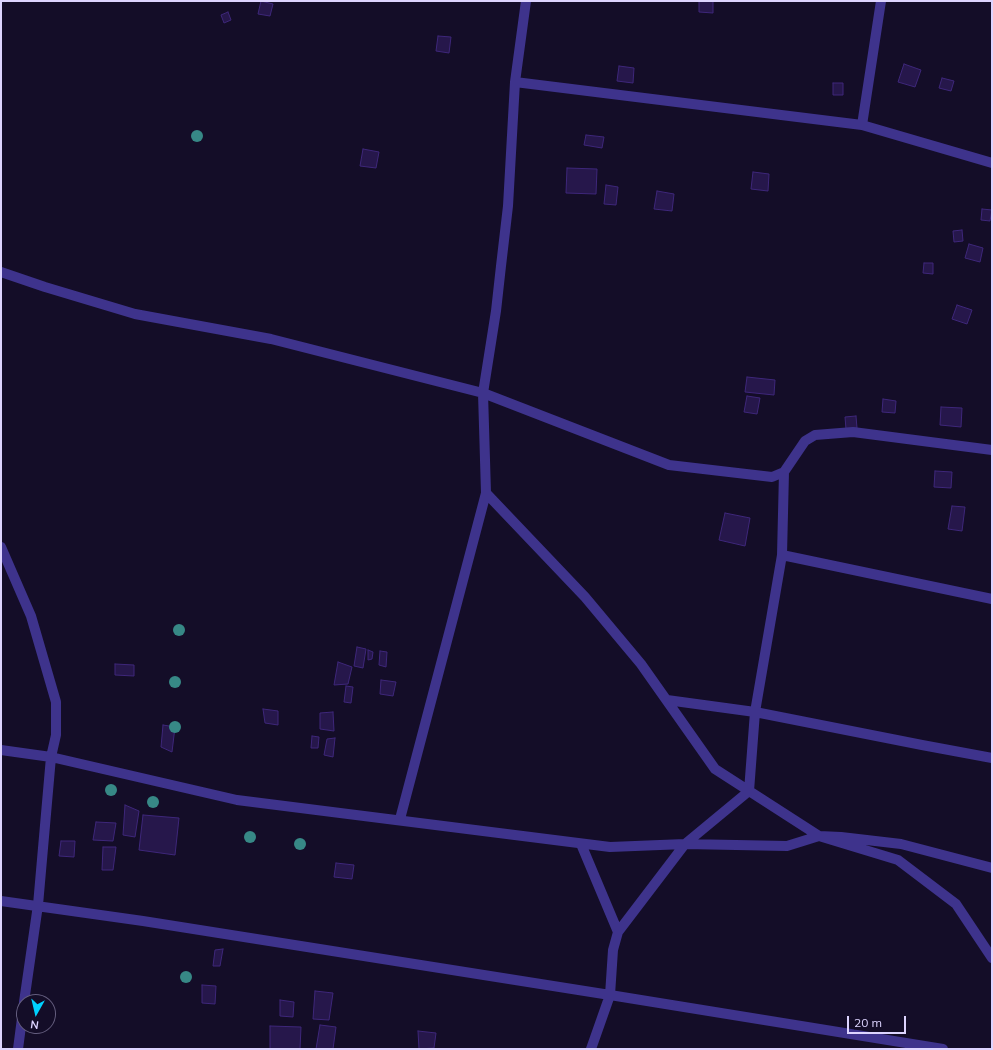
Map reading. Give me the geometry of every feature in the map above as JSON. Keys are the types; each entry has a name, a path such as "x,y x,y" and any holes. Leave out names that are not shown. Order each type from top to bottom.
{"street":[{"path":"400,819 486,492 483,393 496,311 508,206 515,82 526,1"},
{"path":"862,125 881,1"},
{"path":"515,82 862,125 992,163"},
{"path":"1,272 44,287 135,314 271,339 483,393 669,464 763,477 772,477 784,472"},
{"path":"591,1049 610,995 613,950 618,932 685,844 749,791 755,712 782,555 784,472 805,441 815,435 853,432 992,450"},
{"path":"486,492 585,597 667,700 714,769 819,836 898,860 956,904 992,958"},
{"path":"1,547 32,616 56,702 56,735 51,757 38,905 25,994"},
{"path":"782,555 992,599"},
{"path":"667,700 755,712 922,746 992,758"},
{"path":"1,750 51,757 237,800 400,819 581,844 610,847 685,844 787,846 819,836 901,844 992,868"},
{"path":"581,844 618,932"},
{"path":"1,900 610,995 943,1049"},
{"path":"18,1049 20,1034"}],"building":[{"path":"261,1 273,4 270,16 258,14"},
{"path":"699,1 713,1 713,13 699,12"},
{"path":"228,12 231,20 224,23 221,15"},
{"path":"438,36 451,37 449,53 436,51"},
{"path":"904,64 921,70 915,87 898,82"},
{"path":"619,66 634,68 633,83 617,81"},
{"path":"942,78 954,81 951,91 939,88"},
{"path":"833,83 843,83 843,95 833,95"},
{"path":"586,135 604,137 602,148 584,145"},
{"path":"363,149 379,152 376,168 360,166"},
{"path":"567,168 597,169 596,194 566,193"},
{"path":"753,172 769,174 768,191 751,189"},
{"path":"606,185 618,187 616,205 604,204"},
{"path":"657,191 674,194 672,211 654,209"},
{"path":"982,209 992,210 990,221 981,220"},
{"path":"962,230 963,241 954,242 953,231"},
{"path":"969,244 983,248 980,262 965,258"},
{"path":"924,263 933,263 933,274 923,273"},
{"path":"957,305 972,310 967,324 952,319"},
{"path":"747,377 775,380 774,395 745,392"},
{"path":"747,396 760,398 757,414 744,412"},
{"path":"883,399 896,401 895,413 882,412"},
{"path":"941,407 962,408 961,427 940,425"},
{"path":"856,416 857,428 846,429 845,417"},
{"path":"935,471 952,472 951,488 934,487"},
{"path":"952,506 965,507 962,531 948,529"},
{"path":"725,513 750,518 745,546 719,540"},
{"path":"357,647 366,649 363,668 354,666"},
{"path":"368,650 373,652 372,659 368,660"},
{"path":"380,651 387,652 386,667 379,665"},
{"path":"338,662 352,667 348,684 334,685"},
{"path":"115,664 134,665 134,676 115,675"},
{"path":"381,680 396,682 393,696 380,694"},
{"path":"346,686 353,687 351,703 344,702"},
{"path":"263,709 278,711 278,725 265,723"},
{"path":"333,712 334,731 320,729 320,713"},
{"path":"163,725 175,727 172,752 161,747"},
{"path":"312,736 319,737 318,748 311,748"},
{"path":"335,738 333,757 324,755 327,739"},
{"path":"125,805 139,811 135,837 123,835"},
{"path":"143,815 179,818 175,855 139,850"},
{"path":"96,822 116,823 113,841 93,840"},
{"path":"61,841 75,841 74,857 59,856"},
{"path":"103,847 116,847 113,870 102,870"},
{"path":"336,863 354,865 352,879 334,877"},
{"path":"223,949 220,966 213,966 215,950"},
{"path":"202,985 216,986 215,1004 202,1003"},
{"path":"315,991 333,993 329,1020 313,1019"},
{"path":"280,1000 294,1002 293,1017 280,1016"},
{"path":"320,1025 336,1027 333,1049 316,1049"},
{"path":"270,1026 301,1027 300,1049 270,1049"},
{"path":"418,1031 436,1033 434,1048 419,1049"}]}
